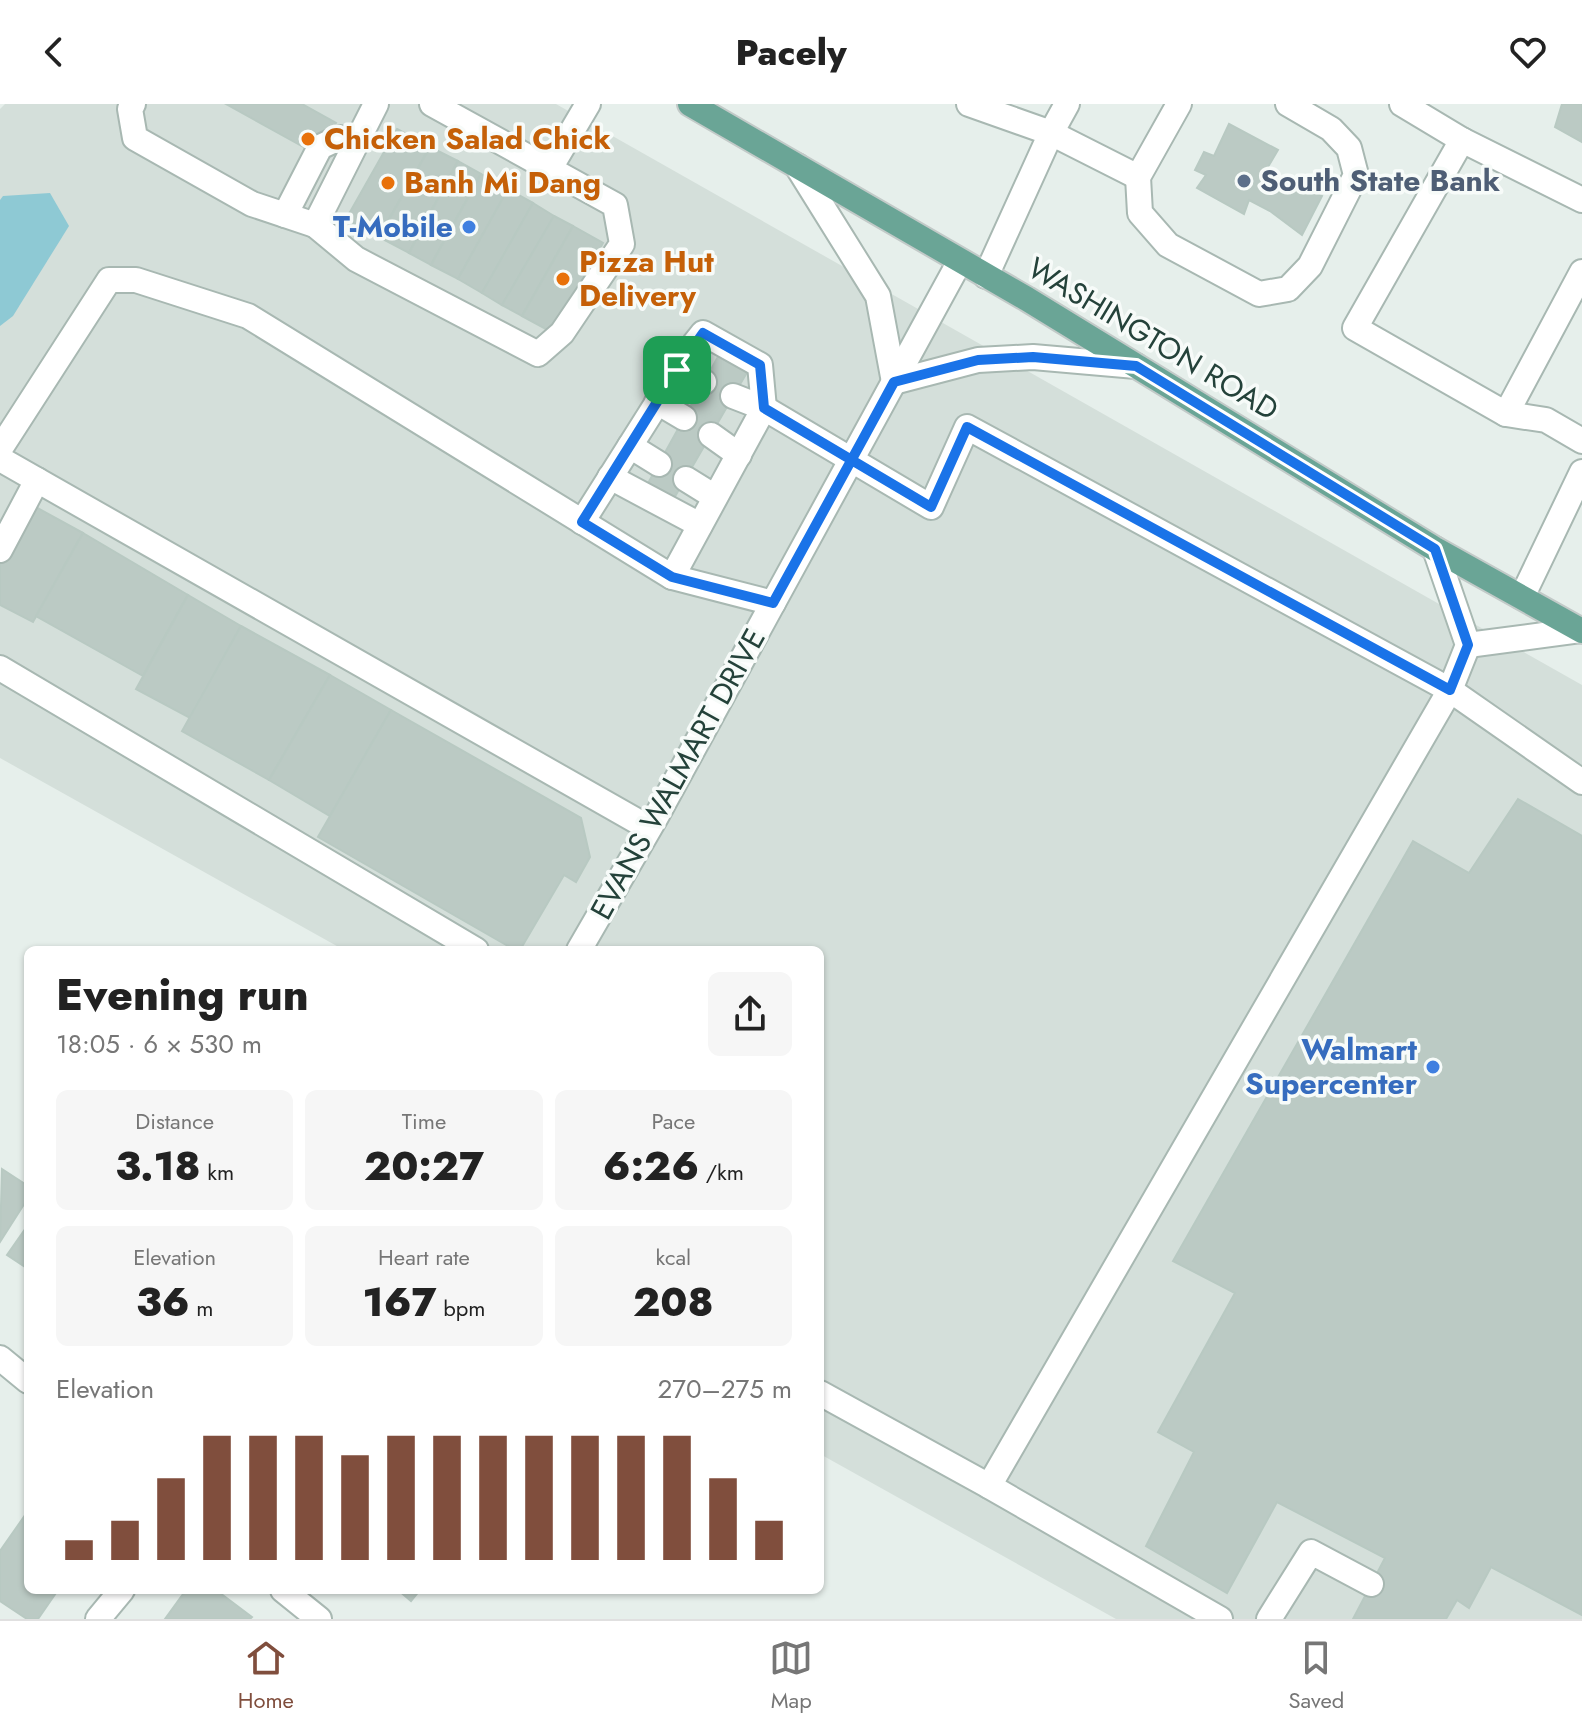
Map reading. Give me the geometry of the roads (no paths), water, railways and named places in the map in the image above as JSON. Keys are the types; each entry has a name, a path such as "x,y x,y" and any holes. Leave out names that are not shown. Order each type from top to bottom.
{"main road":[{"name":"WASHINGTON ROAD","path":"690,104 986,276 1435,549 1581,631"}],"street":[{"path":"133,104 130,109 135,138 252,204 315,225 356,259 538,354 562,333 622,244 615,205 432,104"},
{"path":"315,225 376,104"},
{"path":"549,170 588,104"},
{"path":"969,104 1051,133 1138,177"},
{"path":"986,276 1067,104"},
{"path":"1051,133 1087,104"},
{"path":"1179,104 1138,177 1140,213 1168,245 1259,294 1288,289 1310,266 1356,175 1349,148 1331,129 1288,104"},
{"path":"1402,104 1462,140 1582,200"},
{"path":"285,215 320,147 339,138 357,142"},
{"path":"1462,140 1355,328 1506,414 1546,420 1582,441"},
{"path":"797,166 878,296 894,382 978,360 1033,357 1136,366"},
{"name":"EVANS WALMART DRIVE","path":"581,946 960,261"},
{"path":"1506,414 1582,272"},
{"path":"0,449 109,280 136,280 248,316 672,577 773,603"},
{"path":"582,522 703,333 760,365 764,408 672,577"},
{"path":"677,370 704,382"},
{"path":"733,396 764,408 931,507 967,427 1450,690 1582,782"},
{"path":"657,402 684,418"},
{"path":"711,435 739,455"},
{"path":"630,446 659,464"},
{"path":"0,459 649,828"},
{"path":"1522,597 1582,472"},
{"path":"610,477 700,525"},
{"path":"686,479 715,497"},
{"path":"0,550 37,480"},
{"path":"989,1486 1450,690 1468,645 1435,549"},
{"path":"1468,645 1581,631"},
{"path":"0,668 469,946"},
{"path":"0,1358 24,1378"},
{"path":"824,1395 1220,1619"},
{"path":"1269,1619 1311,1552 1371,1584"},
{"path":"98,1619 119,1594"},
{"path":"288,1594 319,1619"}],"water":[{"path":"50,193 69,226 13,316 0,326 0,200 3,196"}],"place":[{"name":"Chicken Salad Chick","path":"308,139"},
{"name":"South State Bank","path":"1244,181"},
{"name":"Banh Mi Dang","path":"388,183"},
{"name":"T-Mobile","path":"469,227"},
{"name":"Pizza Hut Delivery","path":"563,279"},
{"name":"Walmart Supercenter","path":"1433,1067"}]}
